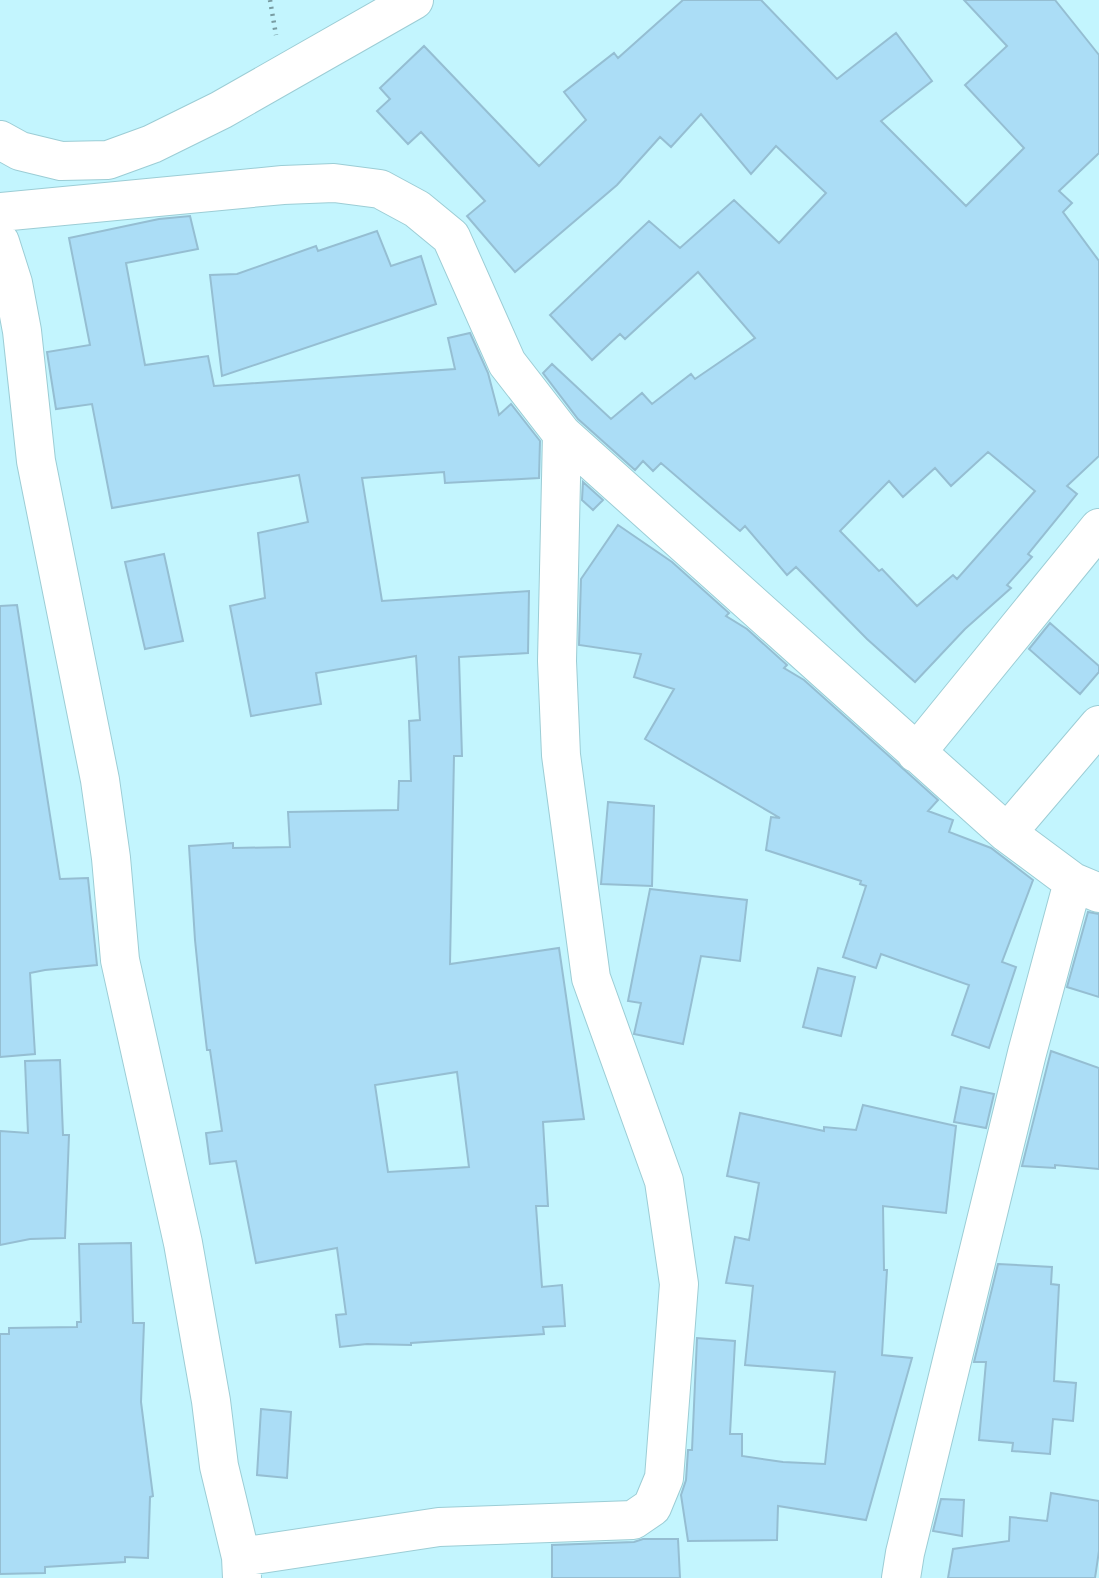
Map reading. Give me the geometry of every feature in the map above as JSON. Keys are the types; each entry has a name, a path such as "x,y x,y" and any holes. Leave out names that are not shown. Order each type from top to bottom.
{"street":[{"path":"0,140 20,151 61,161 108,160 152,144 221,110 414,0"},
{"path":"0,212 284,185 334,183 380,189 417,209 451,237 507,363 562,433 1007,833 1086,887 1027,1053 901,1578"},
{"path":"0,242 13,283 22,331 36,461 100,779 111,858 120,960 184,1243 211,1401 219,1466 242,1568 439,1527 633,1520 652,1507 664,1478 679,1284 664,1181 591,978 561,755 558,687 562,433"},
{"path":"916,753 1099,528"},
{"path":"1007,833 1099,725"}],"building":[{"path":"683,0 761,0 837,79 896,33 932,81 881,121 966,206 1024,148 965,85 1007,46 964,0 1055,0 1099,55 1099,153 1059,191 1072,203 1063,212 1099,261 1099,456 1067,486 1077,494 1028,554 1032,557 1007,585 1011,588 965,629 915,682 867,639 796,567 787,575 745,526 740,531 661,463 653,471 643,461 635,470 578,419 543,373 552,364 611,419 642,393 652,404 691,374 695,379 755,338 698,272 625,339 620,334 592,360 550,315 649,221 680,248 734,200 779,243 826,193 776,146 751,174 701,114 671,147 660,137 617,185 515,272 467,216 485,201 421,132 408,144 377,111 390,99 380,88 424,46 539,166 586,120 564,92 614,53 618,58","holes":["988,452 1035,491 957,579 953,575 917,606 840,531 889,481 903,497 935,468 951,486"]},
{"path":"190,216 198,249 126,263 145,365 208,356 214,386 455,369 448,338 470,333 488,373 499,415 511,404 540,441 539,478 445,483 444,472 362,478 382,601 529,591 528,653 459,657 462,756 454,756 450,964 559,948 584,1119 543,1122 548,1206 536,1206 542,1287 562,1285 565,1326 543,1327 544,1334 411,1345 367,1344 340,1347 336,1315 346,1314 337,1248 256,1263 236,1161 210,1164 206,1133 222,1131 201,999 189,846 233,843 233,848 290,847 288,812 398,810 399,781 411,781 409,721 420,720 416,656 316,673 321,704 251,716 230,606 265,598 258,533 308,522 299,475 112,508 92,404 56,409 47,352 90,345 69,238 159,219","holes":["457,1072 469,1167 388,1172 375,1085"]},
{"path":"377,231 391,266 421,256 436,304 222,376 210,275 237,274 316,246 318,251"},
{"path":"583,482 603,500 593,510 582,500"},
{"path":"618,525 672,562 729,613 726,616 747,629 787,665 784,668 804,680 938,800 928,811 953,820 949,832 991,848 1033,880 1002,962 1016,967 989,1048 952,1035 969,985 881,954 876,968 843,957 866,886 860,884 861,881 766,850 771,817 780,818 645,739 674,689 634,677 641,654 579,645 581,579"},
{"path":"164,554 183,641 145,649 125,562"},
{"path":"17,605 60,879 88,878 97,965 30,973 35,1054 0,1057 0,606"},
{"path":"1050,623 1099,666 1099,672 1080,694 1029,649"},
{"path":"608,802 654,806 652,886 601,884"},
{"path":"650,889 747,900 740,961 701,956 683,1044 634,1034 641,1003 628,1001"},
{"path":"1088,912 1099,914 1099,997 1067,987"},
{"path":"818,968 855,977 841,1036 803,1027"},
{"path":"1051,1051 1099,1068 1099,1169 1055,1165 1055,1168 1022,1166"},
{"path":"60,1060 63,1135 69,1135 65,1238 30,1239 0,1245 0,1131 28,1133 25,1061"},
{"path":"961,1087 994,1094 986,1128 954,1122"},
{"path":"863,1105 956,1126 946,1213 883,1206 884,1270 887,1270 882,1355 912,1358 866,1520 778,1506 777,1540 688,1541 681,1495 686,1480 688,1450 692,1450 697,1338 735,1341 730,1434 742,1434 742,1456 825,1464 835,1372 745,1365 753,1286 726,1283 735,1237 749,1240 759,1183 727,1176 740,1113 824,1131 824,1127 856,1130"},
{"path":"131,1243 133,1323 144,1323 141,1402 153,1496 150,1497 148,1558 125,1557 125,1562 45,1567 45,1573 0,1574 0,1334 9,1334 9,1328 77,1327 77,1322 81,1322 79,1244"},
{"path":"998,1264 1052,1267 1051,1284 1059,1285 1054,1381 1076,1383 1073,1421 1053,1419 1050,1454 1012,1451 1013,1443 979,1440 986,1362 974,1362"},
{"path":"261,1409 291,1412 287,1478 257,1475"},
{"path":"1051,1493 1099,1501 1099,1551 1095,1578 948,1578 953,1549 1009,1541 1010,1517 1047,1521"},
{"path":"941,1499 964,1500 962,1536 933,1531"},
{"path":"643,1539 678,1539 680,1578 552,1578 552,1545 634,1542"}]}
